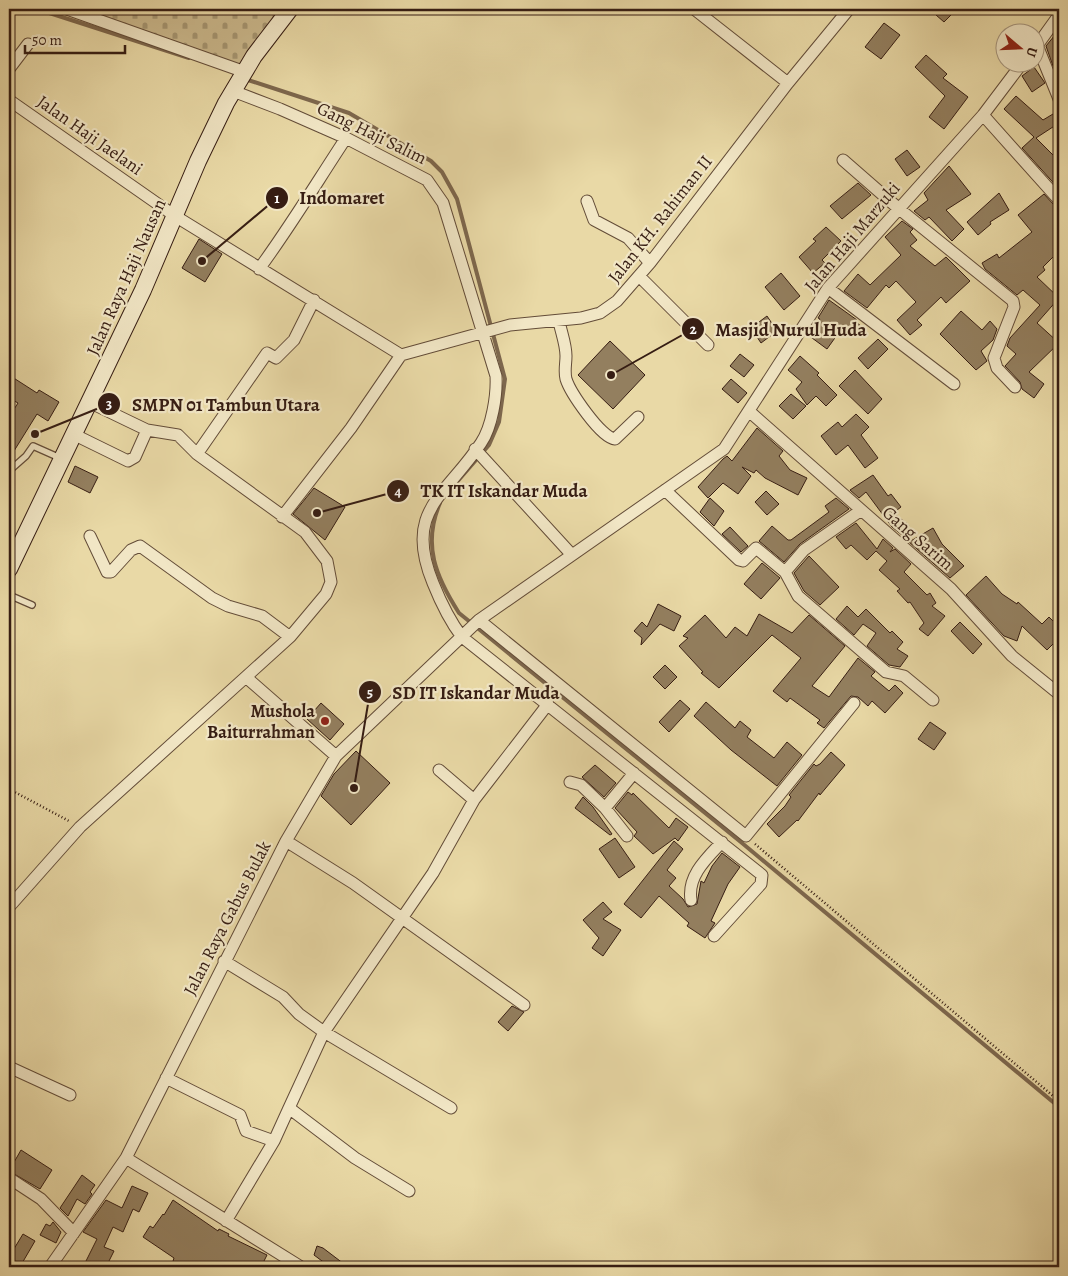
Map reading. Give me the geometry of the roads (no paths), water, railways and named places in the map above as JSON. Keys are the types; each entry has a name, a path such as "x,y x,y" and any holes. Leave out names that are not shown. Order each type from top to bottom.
{"street":[{"path":"67,9 101,14 245,72"},
{"name":"Jalan Raya Haji Nausan","path":"9,569 91,403 198,161 233,91 290,9"},
{"path":"694,9 788,83"},
{"name":"Jalan KH. Rahiman II","path":"401,355 503,326 559,321 600,314 617,301 640,276 788,83 848,9"},
{"path":"1046,33 1059,15"},
{"path":"9,69 28,44"},
{"path":"1046,69 1059,99"},
{"name":"Jalan Haji Marzuki","path":"479,620 724,449 750,412 828,288 983,115 1015,72"},
{"name":"Gang Haji Salim","path":"233,91 346,138 427,180 432,185 448,217 481,332 496,376 497,398 482,442 435,499 424,521 422,536 427,570 451,623 462,636 758,870 763,878 761,884 714,936"},
{"name":"Jalan Haji Jaelani","path":"9,100 175,216"},
{"path":"983,115 1059,200"},
{"path":"259,269 294,221 309,194 346,138"},
{"path":"843,160 898,208 1013,301 1014,308 994,358 997,368 1015,386"},
{"path":"587,202 594,220 628,238 650,263"},
{"path":"175,216 401,355 351,428 282,518"},
{"path":"640,276 708,344"},
{"path":"828,288 954,384"},
{"path":"197,454 267,353 276,358 294,340 314,300"},
{"path":"559,321 566,355 564,371 566,381 579,403 598,428 609,438 614,439 638,417"},
{"path":"9,907 80,827 247,678 290,637 326,594 331,582 330,571 322,551 305,532 282,518 197,454 178,435 146,430 91,403"},
{"name":"Gang Sarim","path":"750,412 951,590 1012,656 1059,694"},
{"path":"75,435 128,461 135,457 146,430"},
{"path":"475,449 572,555"},
{"path":"665,490 739,560 743,561 756,548 784,572 798,596 886,672 904,676 933,700"},
{"path":"784,572 804,550 860,511"},
{"path":"90,536 107,572 111,572 132,550 140,546 212,598 228,606 262,616 290,637"},
{"path":"479,620 746,836 854,703"},
{"name":"Jalan Raya Gabus Bulak","path":"50,1267 126,1158 224,960 286,841 336,756 479,620"},
{"path":"247,678 336,756"},
{"path":"226,1220 274,1142 324,1032 401,917 433,874 474,800 548,704"},
{"path":"439,770 474,800"},
{"path":"605,808 634,772"},
{"path":"570,782 581,785 605,808 627,836"},
{"path":"286,841 353,883 524,1005"},
{"path":"691,900 690,888 696,872 722,842"},
{"path":"224,960 283,997 299,1014 324,1032 451,1108"},
{"path":"9,1066 70,1095"},
{"path":"166,1078 240,1114 246,1131 274,1142"},
{"path":"289,1108 355,1158 409,1191"},
{"path":"126,1158 301,1267"},
{"path":"9,1178 41,1199 74,1233"}],"lane":[{"path":"9,472 26,456 33,446 62,460"},
{"path":"9,595 32,605"}],"waterway":[{"path":"37,9 189,58"},
{"path":"245,79 349,113 431,161 442,172 457,199 505,379 499,422 489,445 444,497"},
{"path":"440,503 432,533 434,560 444,587 459,613 742,843 1059,1107"}],"place":[{"name":"Indomaret","path":"202,261"},
{"name":"Masjid Nurul Huda","path":"611,375"},
{"name":"SMPN 01 Tambun Utara","path":"35,434"},
{"name":"TK IT Iskandar Muda","path":"317,513"},
{"name":"Mushola Baiturrahman","path":"325,721"},
{"name":"SD IT Iskandar Muda","path":"354,788"}]}
